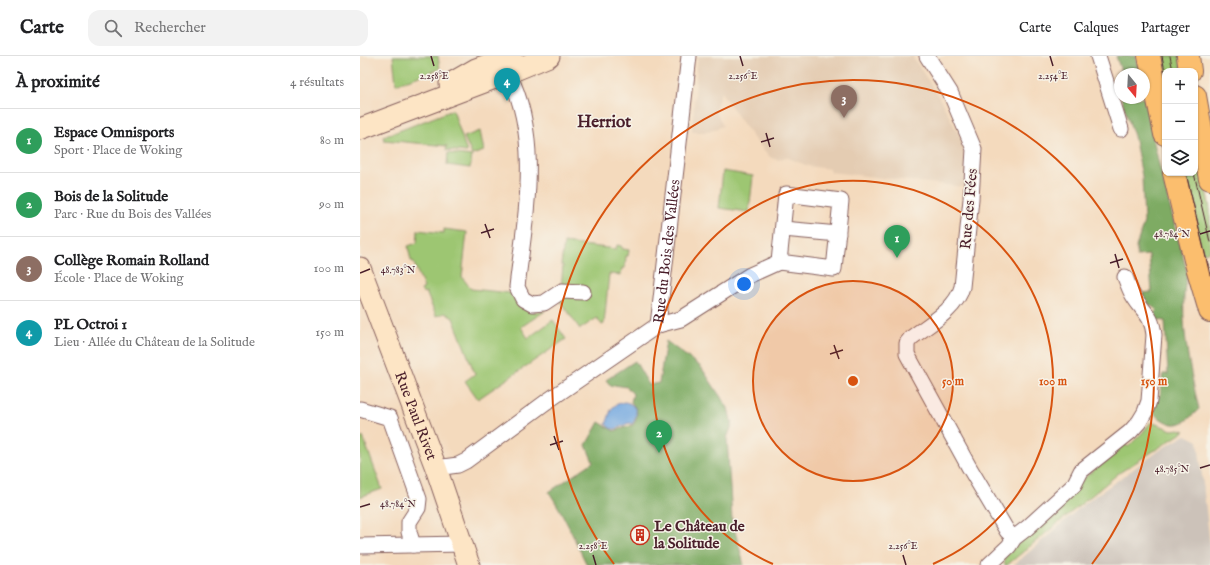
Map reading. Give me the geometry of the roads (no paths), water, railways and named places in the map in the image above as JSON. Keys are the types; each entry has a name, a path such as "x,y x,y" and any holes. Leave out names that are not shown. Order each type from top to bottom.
{"main road":[{"path":"1149,56 1162,119"},
{"path":"1188,56 1190,68"},
{"path":"1196,104 1210,178"},
{"path":"1175,176 1195,260 1210,311"}],"street":[{"path":"528,56 512,61 508,65 510,64 514,84 521,105 528,147 527,196 517,287 523,299 532,304 544,303 562,291 583,292"},
{"path":"360,116 443,87 476,69 549,56"},
{"name":"Rue du Bois des Vallées","path":"436,468 458,465 466,461 546,402 658,325 688,56"},
{"name":"Rue des Fées","path":"927,56 950,92 974,149 971,199 960,294 953,304 911,338 907,343 906,349 909,359 969,468 1008,530 1011,542"},
{"path":"1098,56 1121,129"},
{"path":"360,129 510,64"},
{"path":"658,325 681,319 750,275 779,262 834,269 842,201 786,194 779,262"},
{"path":"783,229 838,234"},
{"name":"Rue Paul Rivet","path":"360,268 436,468 469,565"},
{"path":"989,565 1011,542 1074,485 1081,471 1130,432 1145,412 1149,401 1154,335 1153,325 1149,317 1133,296 1125,277"},
{"path":"360,409 390,418 419,499 418,508 409,522 409,532 413,545"},
{"path":"360,546 462,544"}],"water":[{"path":"624,402 634,407 636,410 636,417 632,424 626,424 612,429 606,424 611,410 615,405"}],"tram line":[{"path":"1162,56 1164,68"},
{"path":"1170,56 1172,68"},
{"path":"1187,176 1210,275"},
{"path":"1195,176 1210,242"}],"place":[{"name":"PL Octroi 1","path":"507,101"},
{"name":"Collège Romain Rolland","path":"844,118"},
{"name":"Espace Omnisports","path":"897,258"},
{"name":"Bois de la Solitude","path":"659,453"},
{"name":"Le Château de la Solitude","path":"640,535"}],"district":[{"name":"Herriot","path":"604,122"}]}
